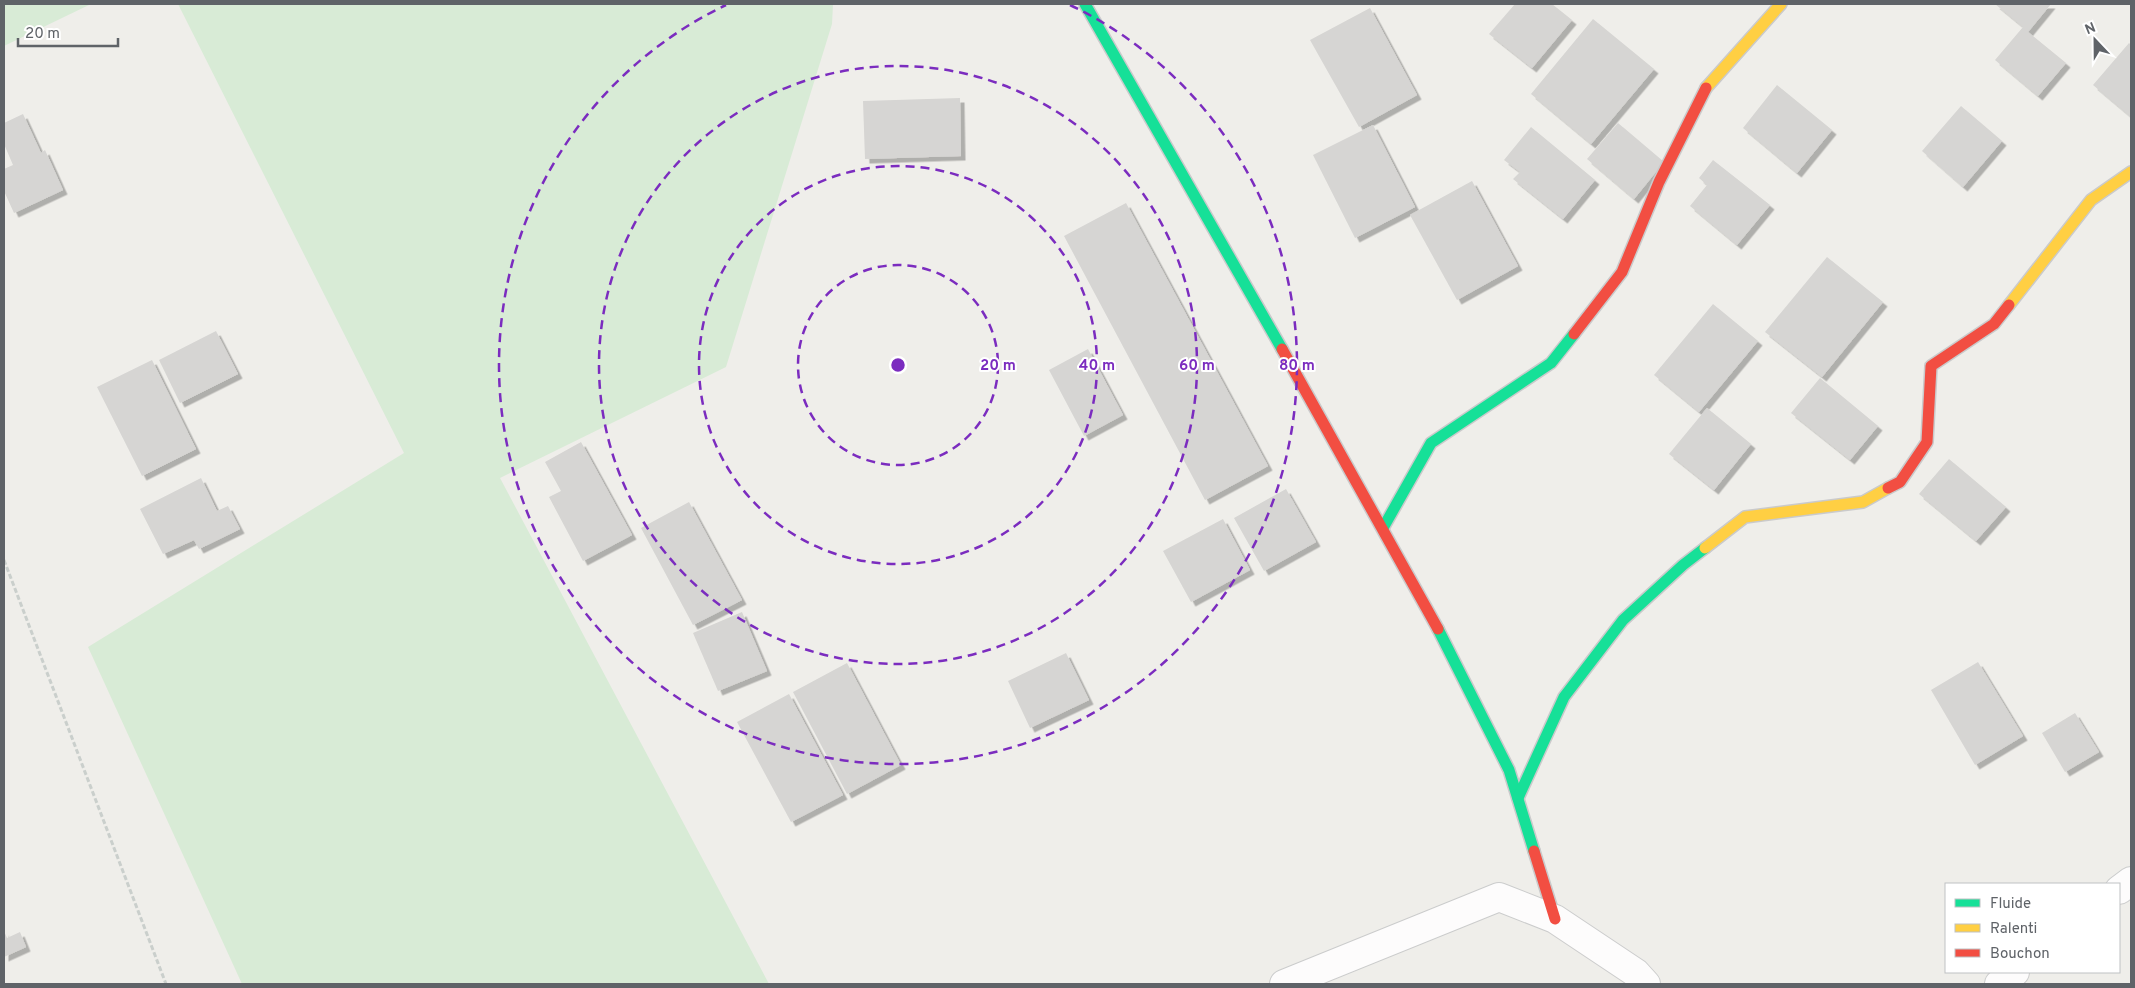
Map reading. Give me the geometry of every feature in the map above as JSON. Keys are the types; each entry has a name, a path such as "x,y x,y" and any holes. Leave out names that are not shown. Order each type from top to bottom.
{"street":[{"path":"1084,4 1382,528 1458,668 1509,770 1555,919"},
{"path":"1382,528 1431,444 1551,363 1622,272 1659,182 1708,84 1781,4"},
{"path":"1518,798 1564,697 1623,620 1683,565 1746,517 1863,502 1900,482 1927,442 1931,366 1994,324 2091,200 2131,172"},
{"path":"2120,889 2131,880"},
{"path":"1284,984 1499,896 1555,919 1636,973 1646,984"},
{"path":"1999,984 2014,973"}],"path":[{"path":"4,560 166,984"}],"green space":[{"path":"4,4 91,4 4,46"},
{"path":"178,4 833,4 832,24 726,367 500,478 769,984 242,984 88,647 404,453"}],"building":[{"path":"1515,4 1552,4 1572,20 1532,68 1489,34"},
{"path":"1995,4 2051,4 2028,32 2066,63 2038,96 1995,60 2023,27"},
{"path":"1370,8 1417,95 1359,127 1310,40"},
{"path":"1593,19 1654,69 1591,144 1531,94"},
{"path":"2129,43 2131,45 2131,117 2093,85"},
{"path":"1777,85 1832,130 1797,173 1743,128"},
{"path":"960,98 961,156 865,159 863,101"},
{"path":"1961,106 2002,141 1963,187 1922,151"},
{"path":"23,114 41,153 45,150 63,190 14,213 4,191 4,169 13,165 4,144 4,123"},
{"path":"1618,123 1664,162 1634,199 1587,159"},
{"path":"1373,125 1415,207 1355,238 1313,155"},
{"path":"1531,127 1595,180 1563,219 1513,179 1520,172 1504,160"},
{"path":"1713,160 1770,205 1737,245 1690,206 1707,185 1699,178"},
{"path":"1472,181 1518,266 1457,300 1410,215"},
{"path":"1126,203 1268,466 1205,500 1064,236"},
{"path":"1827,257 1883,302 1822,377 1765,332"},
{"path":"1713,304 1758,341 1699,412 1654,375"},
{"path":"216,331 238,374 180,403 159,360"},
{"path":"1088,349 1123,415 1084,436 1049,370"},
{"path":"152,360 196,449 142,476 97,387"},
{"path":"1820,378 1878,426 1850,460 1791,413"},
{"path":"1707,408 1751,444 1714,490 1669,454"},
{"path":"581,442 632,535 583,561 549,497 561,491 545,462"},
{"path":"1949,459 2006,507 1976,541 1919,494"},
{"path":"201,478 217,511 228,506 240,529 199,549 194,540 163,554 140,509"},
{"path":"1286,489 1316,542 1264,571 1234,518"},
{"path":"689,502 742,600 693,625 641,528"},
{"path":"1223,519 1250,570 1191,602 1163,551"},
{"path":"742,612 767,671 718,691 693,633"},
{"path":"1066,653 1089,700 1030,728 1008,681"},
{"path":"1978,662 2023,736 1975,765 1931,690"},
{"path":"847,663 901,765 847,794 793,692"},
{"path":"789,694 843,795 791,822 737,722"},
{"path":"2075,713 2099,752 2065,772 2042,733"},
{"path":"4,931 7,938 20,932 26,947 4,957"}],"traffic: fast":[{"path":"1085,4 1282,349"},
{"path":"1383,528 1431,443 1551,363 1574,334"},
{"path":"1518,798 1564,697 1623,620 1683,565 1705,548"},
{"path":"1438,629 1509,770 1534,851"}],"traffic: slow":[{"path":"1706,88 1781,4"},
{"path":"2009,305 2091,200 2131,172"},
{"path":"1705,548 1745,517 1863,502 1888,488"}],"traffic: jam":[{"path":"1574,334 1622,272 1659,182 1706,88"},
{"path":"1888,488 1900,482 1927,442 1931,366 1994,324 2009,305"},
{"path":"1282,349 1438,629"},
{"path":"1534,851 1555,919"}]}
